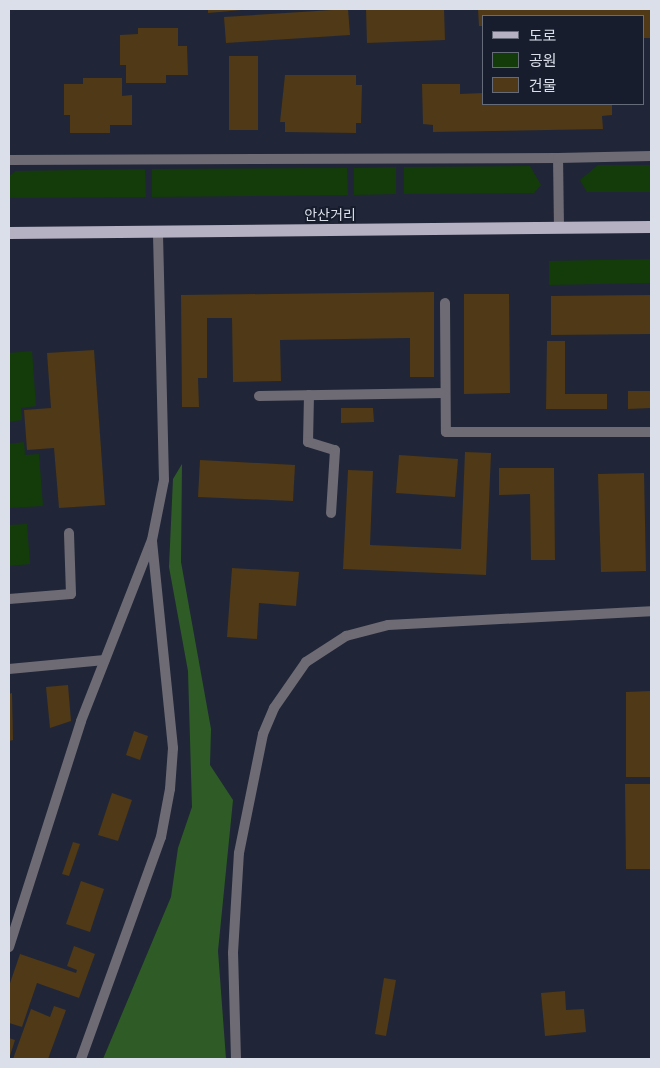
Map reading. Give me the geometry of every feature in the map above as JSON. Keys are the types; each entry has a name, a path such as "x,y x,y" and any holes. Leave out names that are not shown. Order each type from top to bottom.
{"main road":[{"name":"안산거리","path":"9,233 651,227"}],"street":[{"path":"9,160 651,156"},
{"path":"558,158 559,228"},
{"path":"9,947 105,660 152,540 164,480 158,232"},
{"path":"445,302 446,432 651,432"},
{"path":"259,396 446,394"},
{"path":"309,396 308,442 335,450 331,514"},
{"path":"9,598 71,594 69,533"},
{"path":"81,1059 161,836 170,789 173,748 152,540"},
{"path":"236,1059 233,953 239,853 263,734 274,708 306,662 346,636 388,625 651,611"},
{"path":"9,669 105,660"}],"green space":[{"path":"598,165 651,165 651,192 587,192 580,180"},
{"path":"530,166 541,185 534,193 404,194 404,167"},
{"path":"396,167 396,194 354,195 354,168"},
{"path":"347,168 348,195 152,197 152,169"},
{"path":"145,169 146,197 9,198 9,176 16,171"},
{"path":"651,259 651,283 549,285 549,261"},
{"path":"32,351 36,406 21,408 22,420 9,422 9,353"},
{"path":"24,442 25,455 39,454 43,506 9,508 9,444"},
{"path":"182,464 181,562 211,729 210,765 233,800 218,951 226,1059 103,1059 171,897 178,848 192,807 188,671 169,567 173,479"},
{"path":"27,524 30,564 9,566 9,525"}],"building":[{"path":"208,9 242,9 242,10 208,13"},
{"path":"348,9 350,35 226,43 224,17"},
{"path":"366,9 444,9 445,40 367,43"},
{"path":"478,9 651,9 651,38 645,38 645,15 482,15 482,26 479,26"},
{"path":"138,28 178,28 178,46 187,46 188,75 166,75 166,83 126,83 126,65 120,65 120,35 138,34"},
{"path":"229,56 258,56 258,130 229,130"},
{"path":"285,75 356,75 356,85 362,85 361,123 356,123 356,133 285,132 285,122 280,122"},
{"path":"83,78 122,78 122,96 132,95 132,125 110,125 110,133 70,133 70,115 64,115 64,84 83,84"},
{"path":"422,84 460,84 460,94 482,93 482,105 612,105 612,115 602,116 603,129 433,132 433,125 423,124"},
{"path":"434,292 434,377 410,377 410,338 280,340 281,381 233,382 232,318 207,318 207,378 198,378 199,407 182,407 181,295"},
{"path":"464,294 509,294 510,393 464,394"},
{"path":"651,295 651,334 551,335 551,296"},
{"path":"547,341 565,341 565,394 607,394 607,409 546,409"},
{"path":"94,350 105,505 59,508 54,448 27,450 24,410 51,408 47,353"},
{"path":"628,391 651,391 651,408 628,409"},
{"path":"341,408 373,408 374,422 341,423"},
{"path":"465,452 491,453 486,575 343,569 348,470 373,471 370,545 461,549"},
{"path":"399,455 458,459 455,497 396,493"},
{"path":"200,460 295,465 293,501 198,497"},
{"path":"499,468 554,468 555,560 531,560 530,494 499,495"},
{"path":"644,473 646,571 601,572 598,474"},
{"path":"232,568 299,572 296,606 259,603 257,639 227,637"},
{"path":"68,685 71,721 50,728 46,687"},
{"path":"651,691 651,777 626,777 626,692"},
{"path":"12,693 13,740 9,741 9,694"},
{"path":"134,731 148,736 140,760 126,755"},
{"path":"625,784 651,784 651,869 626,869"},
{"path":"112,793 132,800 118,841 98,835"},
{"path":"73,842 80,844 69,876 62,874"},
{"path":"81,881 104,889 90,932 66,924"},
{"path":"74,946 95,954 79,998 37,983 22,1027 9,1023 9,986 20,954 76,973 77,970 67,966"},
{"path":"384,978 396,980 386,1036 375,1034"},
{"path":"565,991 566,1010 584,1009 586,1032 545,1036 541,993"},
{"path":"54,1006 66,1010 48,1059 13,1059 31,1009 50,1017"},
{"path":"9,1038 15,1040 9,1059"}]}
